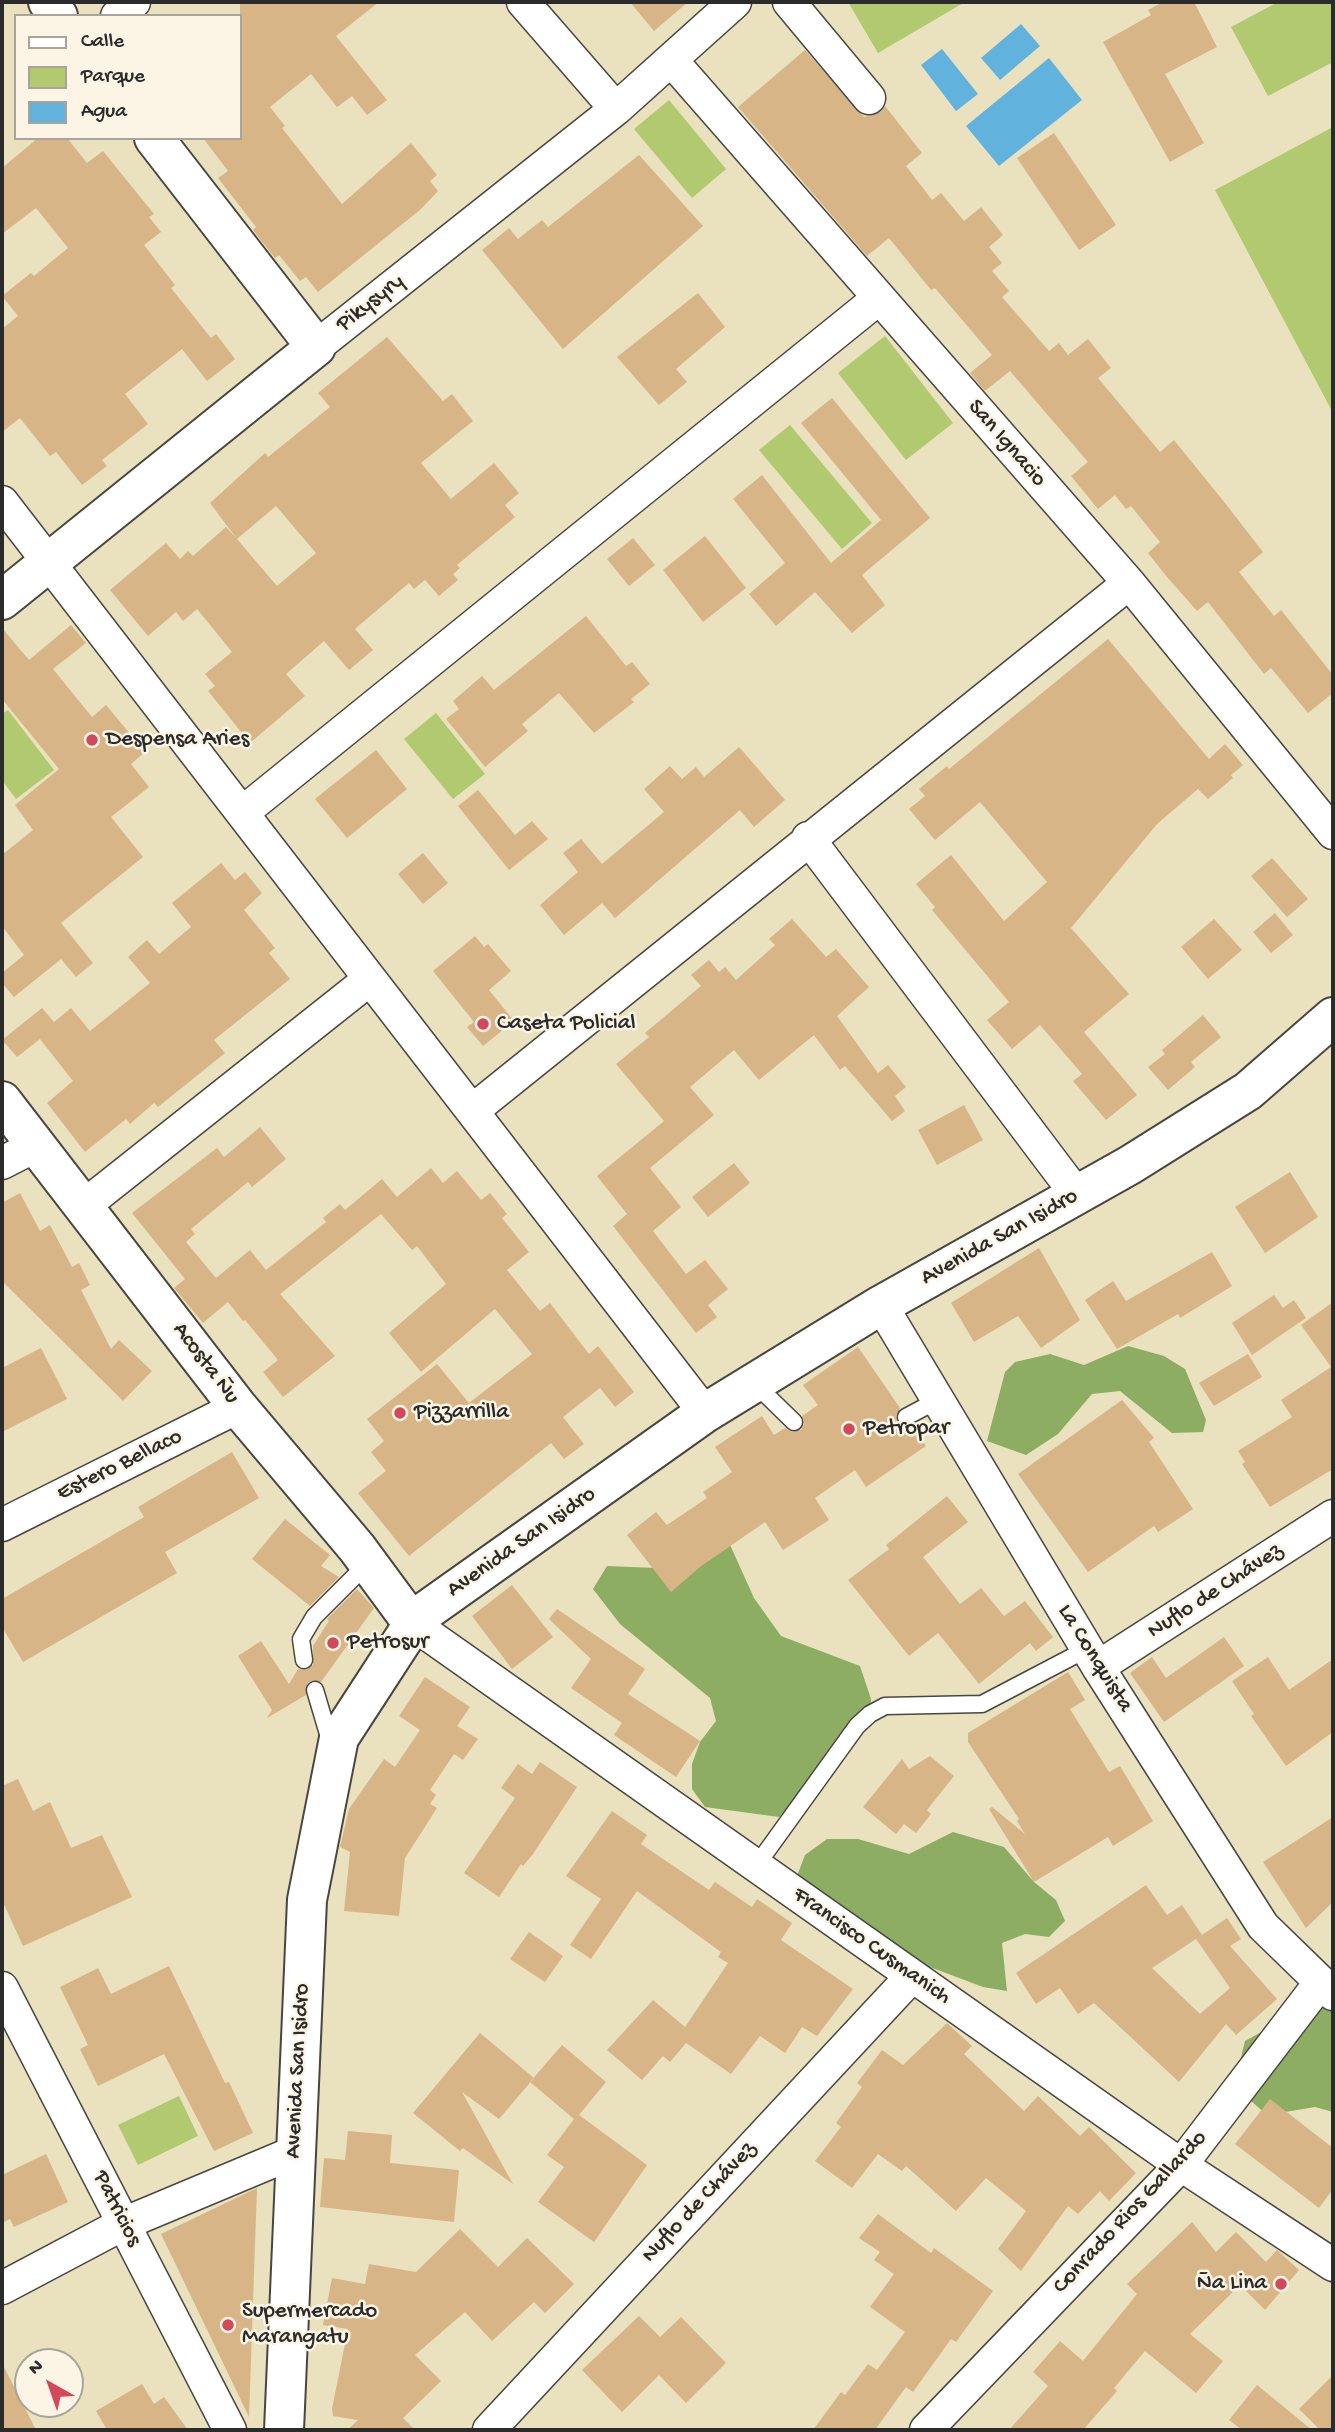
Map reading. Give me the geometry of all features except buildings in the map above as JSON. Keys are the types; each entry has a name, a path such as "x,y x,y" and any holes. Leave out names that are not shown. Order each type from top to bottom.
{"main road":[{"path":"156,140 316,347"},
{"name":"Pikysyry","path":"2,600 316,347"},
{"name":"Avenida San Isidro","path":"284,2430 307,1900 339,1738 413,1624 423,1612 705,1413 881,1305 1077,1195 1248,1091 1333,1017"},
{"name":"Acosta Ñu","path":"2,1101 35,1146 85,1205 238,1407 368,1563 413,1624"}],"street":[{"path":"120,14 135,2"},
{"path":"523,2 616,109"},
{"name":"Pikysyry","path":"316,347 616,109 735,2"},
{"path":"789,2 869,98"},
{"name":"San Ignacio","path":"671,61 1129,583 1333,833"},
{"path":"242,813 879,298"},
{"path":"2,502 705,1413"},
{"path":"472,1111 808,838 1129,583"},
{"path":"808,838 1077,1195"},
{"path":"85,1205 370,979"},
{"path":"2,1163 35,1146"},
{"name":"La Conquista","path":"881,1305 1092,1658 1263,1926 1327,1989"},
{"name":"Estero Bellaco","path":"2,1525 238,1407"},
{"name":"Nuflo de Chávez","path":"1092,1658 1333,1516"},
{"name":"Francisco Cusmanich","path":"413,1624 1181,2165 1333,2264"},
{"name":"Nuflo de Chávez","path":"489,2430 912,1976"},
{"name":"Patricios","path":"2,1988 230,2430"},
{"name":"Conrado Rios Gallardo","path":"926,2430 1181,2165 1327,1989"},
{"path":"2,2288 123,2224 295,2152"}],"lane":[{"path":"754,1383 794,1422"},
{"path":"906,1417 938,1400"},
{"path":"304,1660 301,1639 314,1617 368,1563"},
{"path":"756,1866 857,1726 870,1714 885,1706 982,1704 1092,1658"},
{"path":"315,1690 335,1758"}],"green space":[{"path":"848,2 965,2 878,53"},
{"path":"1278,2 1333,2 1333,62 1268,96 1231,27"},
{"path":"669,100 726,169 692,198 634,129"},
{"path":"1333,127 1333,413 1215,190"},
{"path":"885,336 953,423 906,460 838,373"},
{"path":"790,425 872,523 842,549 759,450"},
{"path":"8,710 54,770 16,799 2,780 2,714"},
{"path":"436,713 485,774 453,799 404,739"},
{"path":"1128,1346 1164,1356 1185,1369 1206,1420 1203,1432 1172,1433 1120,1391 1092,1394 1058,1434 1026,1455 987,1441 1005,1372 1015,1362 1050,1354 1084,1365"},
{"path":"726,1536 754,1598 781,1636 860,1666 871,1699 870,1722 850,1747 779,1817 705,1807 692,1789 692,1764 700,1742 716,1721 710,1698 620,1624 593,1589 607,1566 681,1569"},
{"path":"953,1832 1004,1847 1034,1882 1056,1900 1065,1921 1049,1937 1025,1934 1002,1943 1007,1991 983,1987 858,1940 797,1876 805,1855 827,1839 858,1839 909,1854"},
{"path":"1314,2003 1333,2010 1333,2112 1315,2107 1267,2115 1234,2086 1245,2041"},
{"path":"179,2096 198,2136 138,2165 118,2125"}],"water":[{"path":"1021,24 1040,46 1000,80 981,58"},
{"path":"942,49 978,94 956,111 921,65"},
{"path":"1049,58 1082,100 999,166 966,126"}],"place":[{"name":"Despensa Aries","path":"92,740"},
{"name":"Caseta Policial","path":"483,1024"},
{"name":"Pizzarrilla","path":"400,1413"},
{"name":"Petropar","path":"849,1429"},
{"name":"Petrosur","path":"333,1643"},
{"name":"Ña Lina","path":"1281,2284"},
{"name":"Supermercado Marangatu","path":"228,2325"}]}
